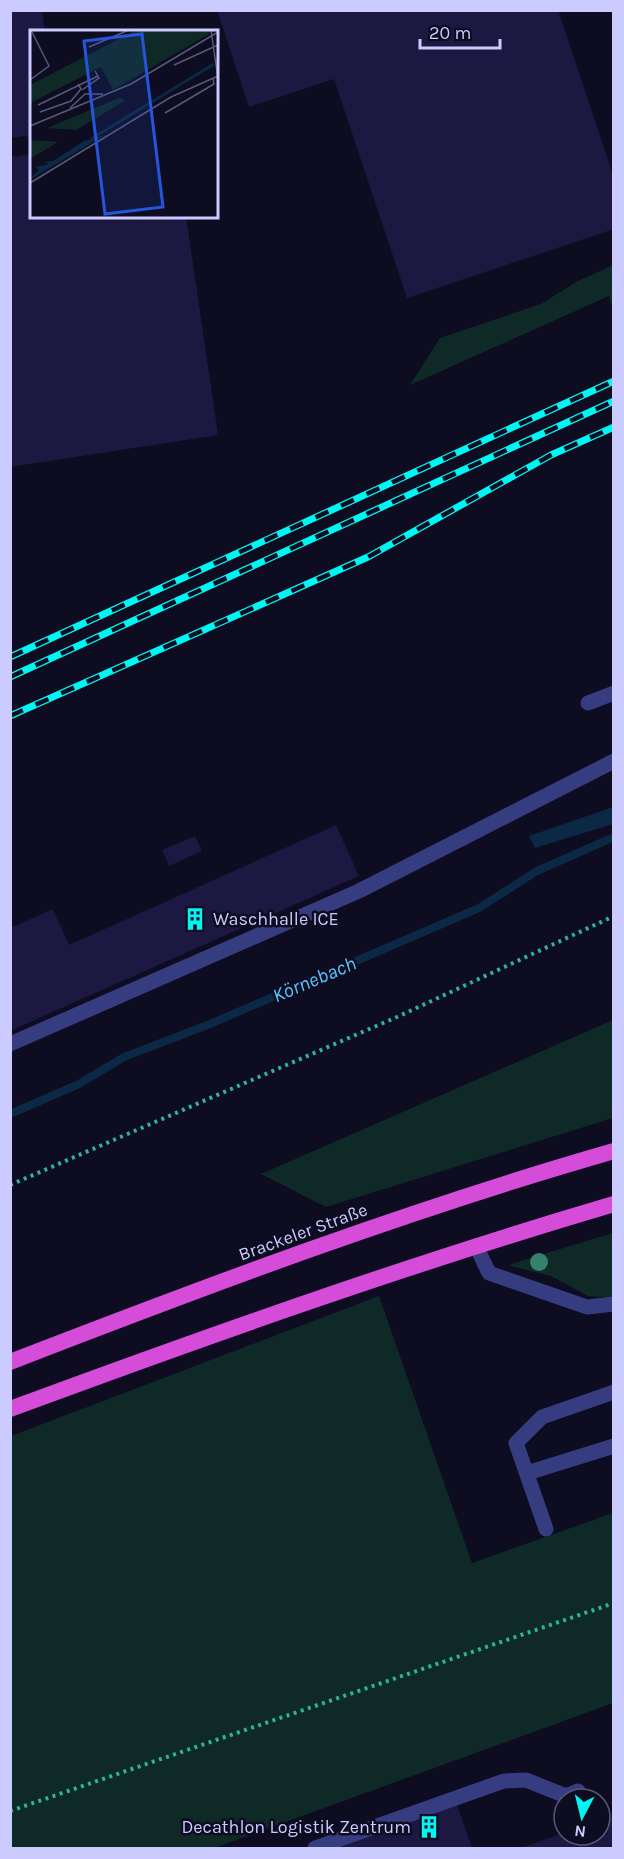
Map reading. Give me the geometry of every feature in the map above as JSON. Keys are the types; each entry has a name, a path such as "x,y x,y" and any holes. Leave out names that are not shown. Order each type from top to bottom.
{"highway":[{"name":"Brackeler Straße","path":"10,1362 170,1300 433,1206 614,1151"},
{"path":"10,1409 191,1342 476,1246 614,1204"}],"lane":[{"path":"588,703 614,693"},
{"path":"10,1044 358,891 614,761"},
{"path":"476,1246 489,1273 587,1307 614,1304"},
{"path":"546,1528 516,1443 542,1417 614,1392"},
{"path":"527,1473 614,1446"},
{"path":"315,1848 504,1781 526,1780 552,1790"}],"path":[{"path":"10,1185 397,1017 614,916"},
{"path":"10,1811 614,1603"}],"green space":[{"path":"613,265 613,303 611,304 609,296 410,385 440,338 541,304 576,282"},
{"path":"613,1020 613,1118 326,1207 261,1174"},
{"path":"613,1233 613,1298 588,1296 551,1276 511,1266 511,1264"},
{"path":"379,1296 472,1563 613,1513 613,1703 214,1848 11,1848 11,1436"}],"water":[{"path":"613,807 613,824 535,848 529,836"}],"building":[{"path":"10,10 42,10 45,30 30,30 30,135 10,138"},
{"path":"217,10 558,10 614,178 614,229 407,298 334,79 249,107"},
{"path":"30,154 30,218 186,218 218,435 10,467 10,157"},
{"name":"Waschhalle ICE","path":"336,825 359,876 10,1031 10,928 53,909 69,945"},
{"path":"195,836 202,851 169,866 162,850"},
{"name":"Decathlon Logistik Zentrum","path":"457,1805 472,1848 331,1848"},
{"path":"614,1816 614,1848 521,1848 552,1837 552,1847 612,1847 612,1817"}],"waterway":[{"name":"Körnebach","path":"10,1114 79,1084 124,1057 210,1024 479,908 537,871 614,837"}],"railway":[{"path":"10,657 614,381"},
{"path":"10,677 614,401"},
{"path":"10,716 368,557 551,455 614,427"}],"place":[{"name":"Waschhalle ICE","path":"195,919"},
{"name":"Decathlon Logistik Zentrum","path":"429,1827"}]}
